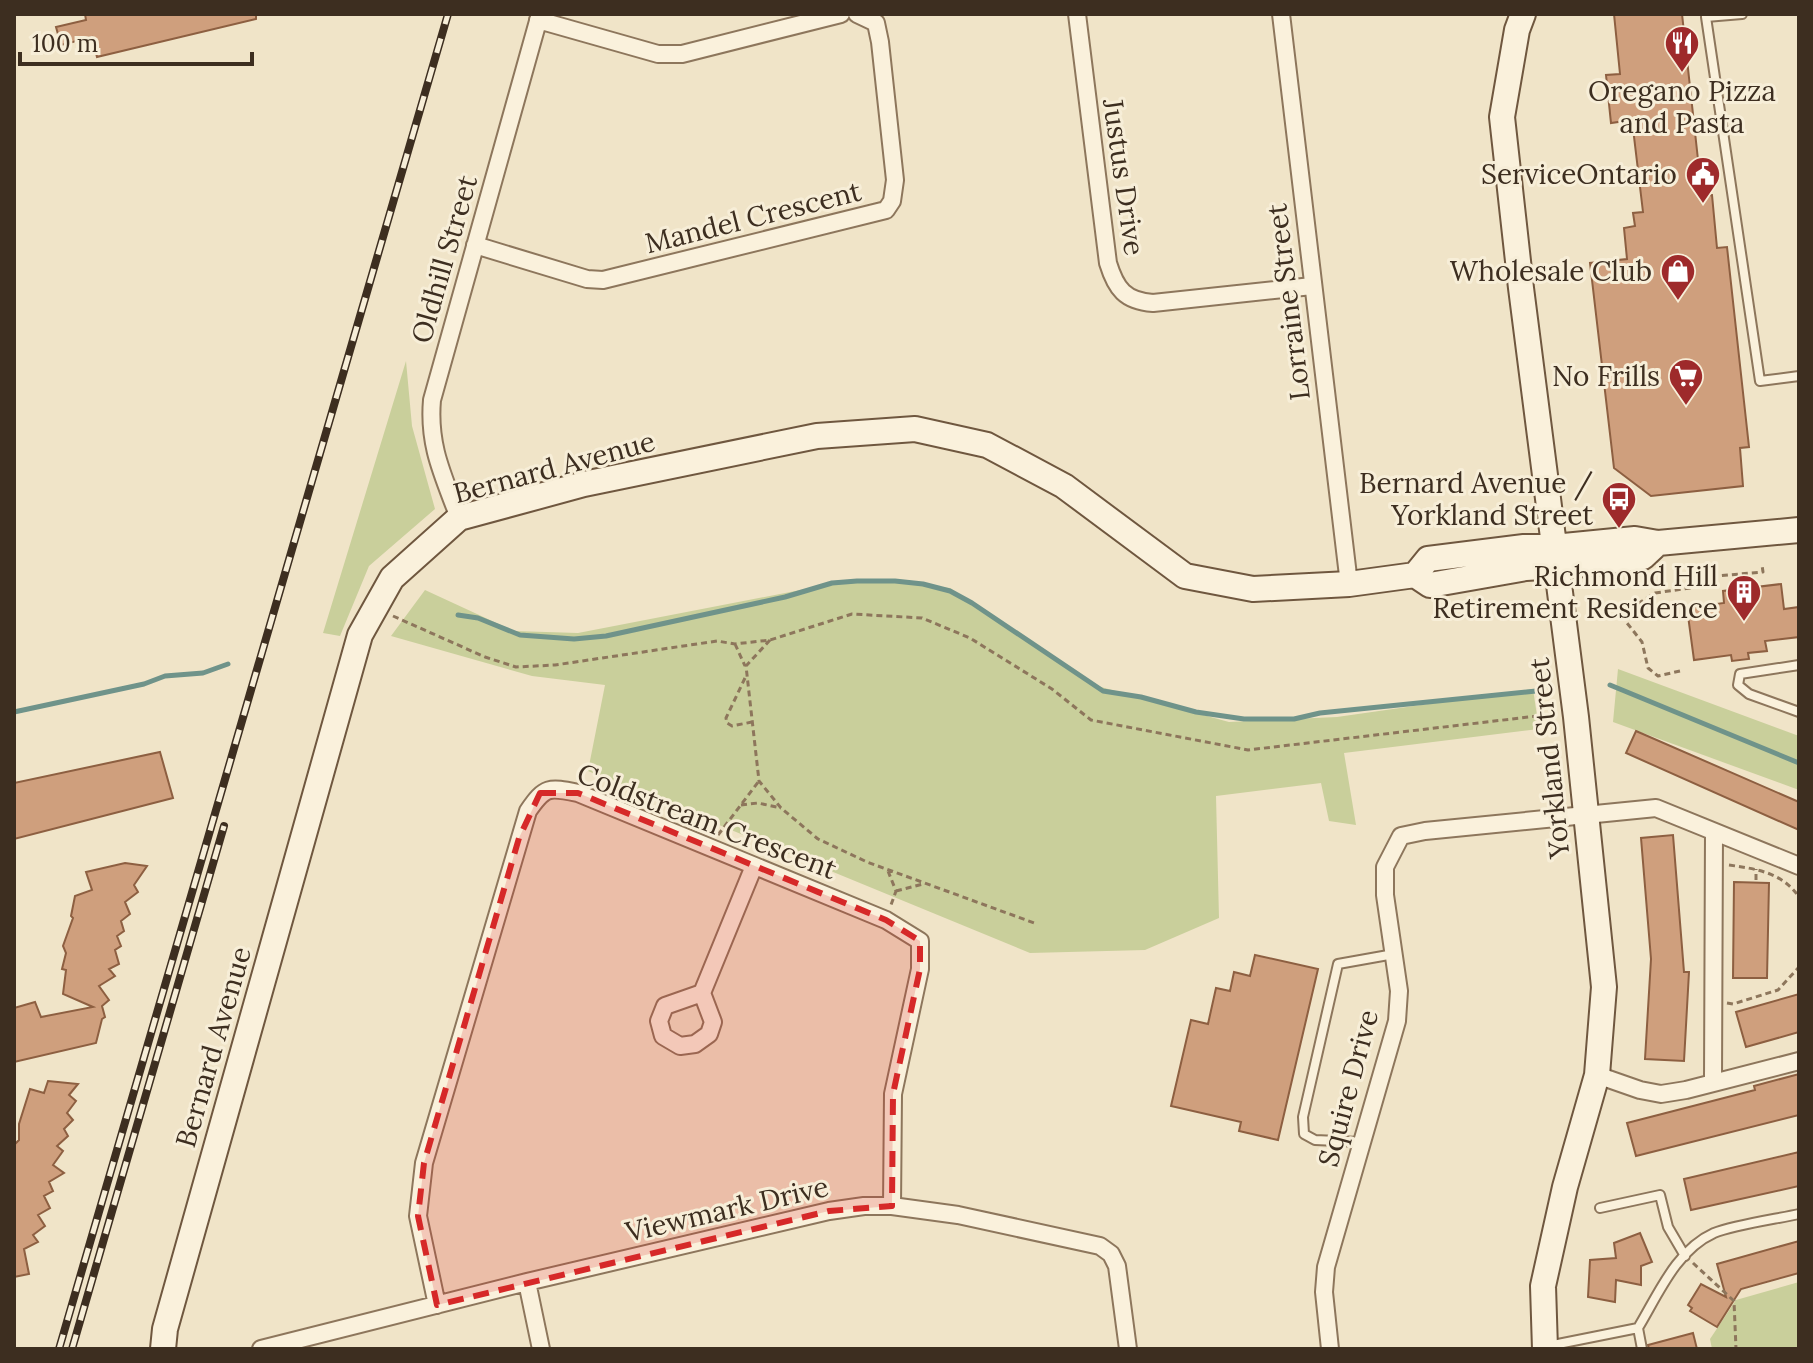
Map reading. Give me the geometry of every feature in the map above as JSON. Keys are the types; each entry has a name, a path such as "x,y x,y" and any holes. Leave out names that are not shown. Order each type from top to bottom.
{"street":[{"path":"539,17 658,54 682,54 841,14"},
{"name":"Mandel Crescent","path":"475,245 572,275 603,280 886,210 892,201 895,180 880,42 876,23 857,14"},
{"name":"Justus Drive","path":"1077,14 1108,263 1113,281 1124,296 1153,303 1312,286"},
{"name":"Lorraine Street","path":"1281,14 1349,584"},
{"name":"Yorkland Street","path":"1523,14 1517,30 1502,117 1576,717 1604,987 1597,1075 1565,1187 1543,1286 1545,1348"},
{"name":"Oldhill Street","path":"459,518 433,446 430,428 432,400 539,17"},
{"name":"Bernard Avenue","path":"163,1349 169,1314 360,635 377,610 392,578 459,518 584,484 817,436 915,429 987,445 1064,486 1185,576 1253,589 1349,584 1415,575 1428,559 1524,547 1555,557 1635,539 1658,543 1799,530"},
{"name":"Coldstream Crescent","path":"437,1305 418,1216 424,1163 528,811 540,793 548,789 570,792 754,866 886,920 920,941 921,955 893,1094 892,1206"},
{"path":"1586,814 1656,808 1799,866"},
{"name":"Squire Drive","path":"1330,1349 1324,1292 1326,1267 1397,1021 1399,991 1385,895 1385,867 1401,836 1586,814"},
{"path":"1713,1081 1714,832"},
{"path":"702,993 754,866"},
{"path":"1597,1075 1661,1094 1799,1061"},
{"name":"Viewmark Drive","path":"261,1349 829,1211 892,1206 958,1215 1100,1246 1111,1254 1117,1266 1128,1349"},
{"path":"527,1282 541,1349"}],"lane":[{"path":"1742,14 1706,17 1760,381 1799,376"},
{"path":"1799,665 1740,674 1738,685 1749,694 1799,712"},
{"path":"1360,1142 1315,1140 1304,1134 1303,1117 1338,964 1395,954"},
{"path":"1600,1208 1660,1195 1668,1227 1685,1256"},
{"path":"1642,1349 1638,1328 1673,1268 1685,1256 1714,1234 1799,1214"},
{"path":"1545,1348 1638,1328"}],"path":[{"path":"1680,671 1658,676 1648,668 1642,642 1627,623 1631,608 1655,593 1690,588 1716,576 1763,572 1762,565"},
{"path":"377,610 485,657 516,667 555,665 717,641 735,644 770,640 852,614 922,618 970,638 1052,689 1091,720 1248,750 1546,715"},
{"path":"746,666 770,640"},
{"path":"735,644 746,666 759,781 781,808 818,839 888,871 1037,924"},
{"path":"747,675 726,718 732,726 752,722"},
{"path":"708,848 759,781"},
{"path":"740,805 758,803 781,808"},
{"path":"1714,865 1756,869 1776,876 1794,889 1799,897"},
{"path":"1756,869 1756,880"},
{"path":"886,920 896,891 888,871"},
{"path":"896,891 924,884"},
{"path":"1712,1000 1733,1004 1778,990 1799,967"},
{"path":"1685,1256 1734,1301 1736,1349"}],"highlighted area":[{"path":"540,793 578,793 886,920 920,941 920,969 893,1094 892,1206 829,1211 437,1305 418,1216 424,1163 519,838"}],"green space":[{"path":"406,361 412,426 435,509 369,566 340,636 323,633"},
{"path":"857,579 950,588 1090,684 1229,722 1337,717 1533,689 1539,729 1344,753 1356,825 1329,821 1321,783 1216,796 1219,918 1145,950 1030,953 588,771 605,685 532,676 391,636 425,590 514,631 578,633"},
{"path":"1618,669 1799,736 1799,790 1613,722"},
{"path":"1799,1282 1799,1349 1712,1349 1710,1339 1736,1300"}],"building":[{"path":"85,14 256,14 256,19 97,57 92,37 61,45 56,27 86,20"},
{"path":"1614,14 1682,14 1702,196 1712,195 1717,248 1727,247 1749,447 1740,448 1743,486 1651,496 1614,468 1590,263 1627,259 1624,228 1635,226 1633,213 1643,212 1632,120 1611,123 1606,75 1620,74"},
{"name":"Richmond Hill Retirement Residence","path":"1781,584 1784,609 1799,607 1799,637 1765,641 1767,651 1748,653 1749,659 1732,661 1731,655 1694,660 1687,608 1724,603 1723,591"},
{"path":"1636,731 1799,802 1799,830 1626,753"},
{"path":"160,752 173,798 14,839 14,783"},
{"path":"1673,835 1684,972 1689,972 1684,1061 1645,1059 1651,959 1641,838"},
{"path":"125,863 147,866 134,885 138,892 125,902 130,914 121,921 124,931 117,936 121,946 115,950 119,964 109,969 115,976 99,986 109,1000 102,1006 105,1017 96,1043 14,1062 14,1008 35,1002 41,1017 93,1007 63,994 66,970 62,969 66,953 63,946 73,918 75,896 92,890 86,872"},
{"path":"1734,882 1769,883 1767,978 1733,978"},
{"path":"1255,955 1318,969 1278,1140 1239,1131 1241,1122 1171,1106 1191,1020 1208,1024 1216,988 1230,991 1234,972 1250,976"},
{"path":"1799,994 1799,1032 1746,1047 1736,1012"},
{"path":"1799,1074 1799,1115 1636,1156 1627,1123 1755,1090 1754,1086"},
{"path":"48,1081 78,1084 69,1095 76,1101 67,1113 73,1120 64,1129 68,1136 57,1146 63,1151 53,1165 64,1173 49,1182 53,1191 44,1196 50,1208 38,1215 45,1226 33,1235 38,1242 24,1249 29,1274 14,1277 14,1145 19,1140 19,1124 30,1089 44,1093"},
{"path":"1799,1152 1799,1186 1691,1210 1684,1179"},
{"path":"1640,1233 1652,1262 1641,1266 1641,1285 1616,1280 1615,1302 1588,1297 1590,1260 1616,1258 1614,1243"},
{"path":"1799,1241 1799,1273 1741,1289 1717,1327 1690,1311 1692,1308 1688,1305 1701,1284 1726,1297 1717,1264"},
{"path":"1693,1333 1697,1349 1649,1349 1648,1345"}],"waterway":[{"path":"458,615 478,618 520,635 574,639 606,636 785,597 832,583 895,581 950,591 1103,691 1141,697 1196,712 1244,719 1294,719 1320,713 1536,691"},
{"path":"14,712 144,684 165,676 203,673 228,664"},
{"path":"1610,685 1799,763"}],"railway":[{"path":"59,1349 448,14"},
{"path":"72,1349 224,826"}],"place":[{"name":"Oregano Pizza and Pasta","path":"1682,74"},
{"name":"ServiceOntario","path":"1703,205"},
{"name":"Wholesale Club","path":"1678,302"},
{"name":"No Frills","path":"1686,407"},
{"name":"Bernard Avenue / Yorkland Street","path":"1619,530"},
{"name":"Richmond Hill Retirement Residence","path":"1744,623"}]}
